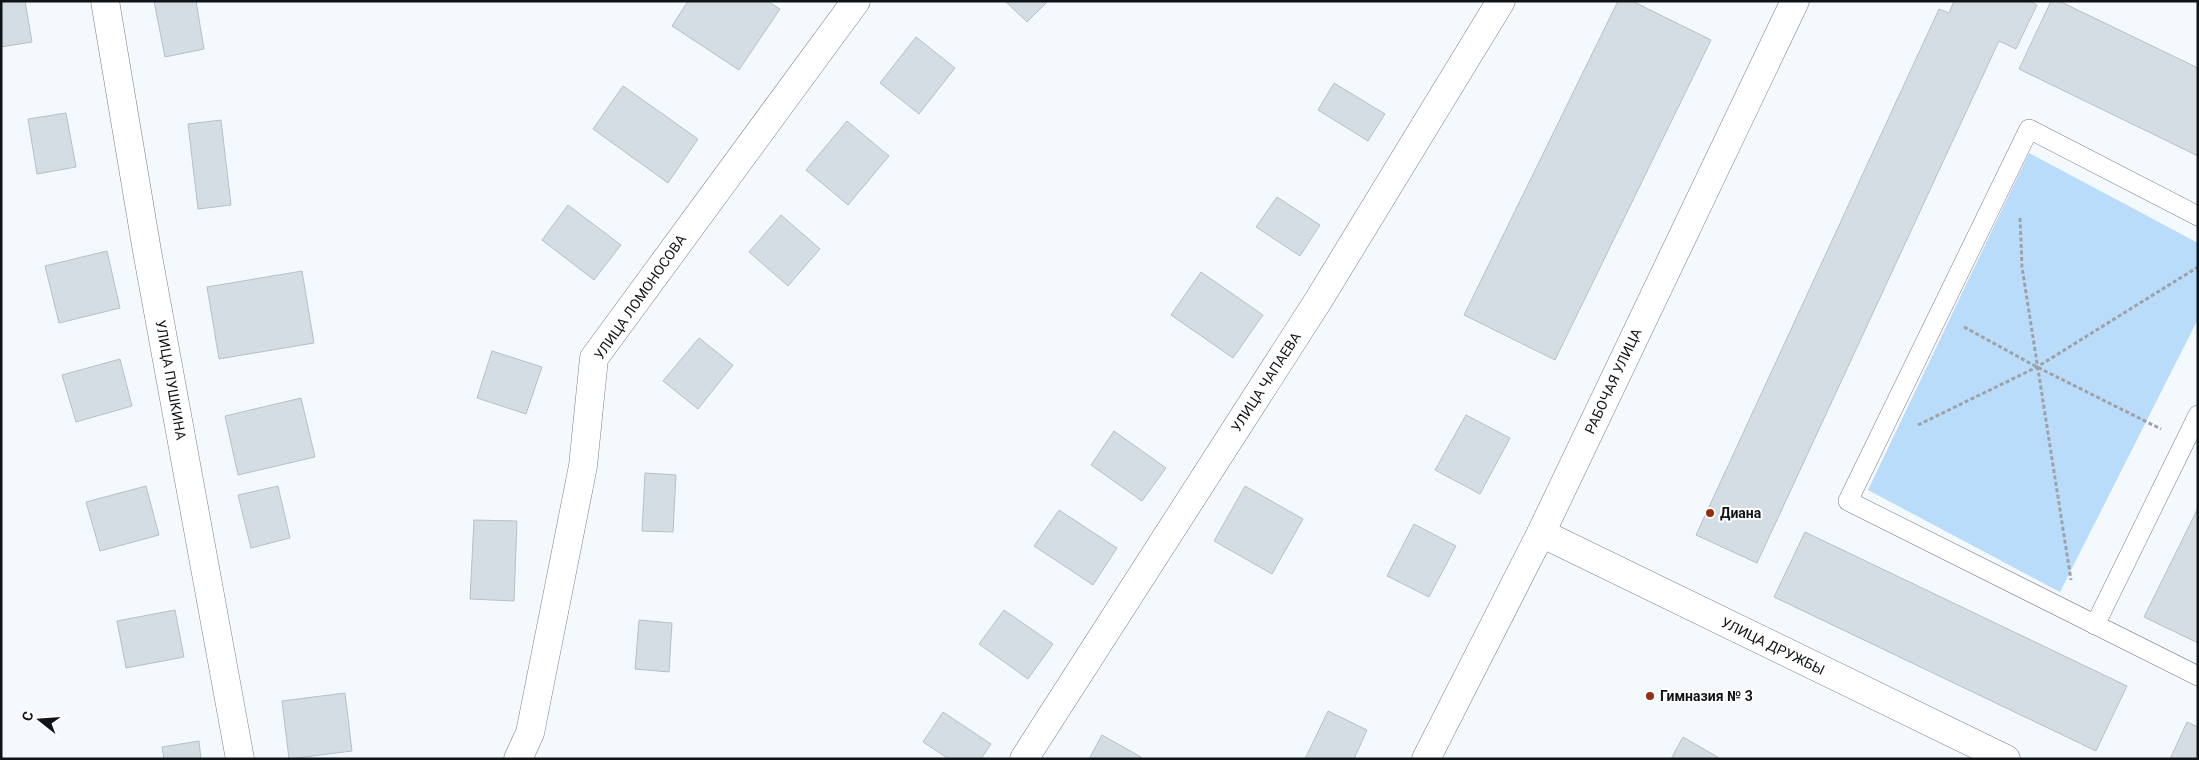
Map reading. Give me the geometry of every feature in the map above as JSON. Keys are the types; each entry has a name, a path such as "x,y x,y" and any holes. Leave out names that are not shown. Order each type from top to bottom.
{"street":[{"name":"УЛИЦА ПУШКИНА","path":"105,1 147,251 240,759"},
{"name":"УЛИЦА ЛОМОНОСОВА","path":"518,759 530,733 583,466 594,358 856,1"},
{"name":"УЛИЦА ЧАПАЕВА","path":"1024,759 1318,301 1501,1"},
{"name":"РАБОЧАЯ УЛИЦА","path":"1426,759 1541,533 1794,1"},
{"name":"УЛИЦА ДРУЖБЫ","path":"1541,533 2006,759"}],"lane":[{"path":"2198,216 2029,130 1848,501 2198,676"},
{"path":"2095,625 2198,415"}],"path":[{"path":"2019,211 2022,267 2076,616"},
{"path":"1874,446 2037,367 2198,267"},
{"path":"1940,313 2037,367 2185,441"}],"shaded area":[{"path":"2029,153 2198,243 2198,319 2060,592 1868,490"}],"building":[{"path":"1,1 25,1 32,42 1,47"},
{"path":"154,1 196,1 204,49 165,57"},
{"path":"688,1 767,1 780,9 739,70 672,26"},
{"path":"1005,1 1048,1 1027,22"},
{"path":"1618,1 1632,1 1711,40 1555,360 1464,315"},
{"path":"1954,1 2030,1 2037,5 2016,49 1999,41 1757,563 1696,535 1939,9 1949,13"},
{"path":"2051,1 2059,1 2198,68 2198,156 2019,69"},
{"path":"916,37 955,68 919,114 880,83"},
{"path":"1334,83 1385,114 1368,141 1318,110"},
{"path":"623,86 698,139 668,183 593,129"},
{"path":"66,113 76,167 37,174 28,119"},
{"path":"221,120 231,205 198,209 188,124"},
{"path":"847,121 889,156 848,205 806,170"},
{"path":"1277,197 1320,225 1300,256 1256,227"},
{"path":"568,205 621,245 594,280 542,240"},
{"path":"781,215 820,249 788,286 749,252"},
{"path":"107,251 120,308 59,323 45,266"},
{"path":"302,271 314,343 219,359 207,287"},
{"path":"1201,272 1263,315 1233,358 1171,315"},
{"path":"699,338 733,365 698,409 663,381"},
{"path":"492,351 542,367 526,414 477,398"},
{"path":"120,359 132,406 76,422 62,375"},
{"path":"301,398 315,457 238,475 225,416"},
{"path":"1466,415 1510,438 1480,494 1435,470"},
{"path":"1114,431 1166,468 1142,501 1091,465"},
{"path":"645,473 676,475 673,532 642,531"},
{"path":"146,486 159,535 100,551 86,502"},
{"path":"278,486 290,538 251,548 238,495"},
{"path":"1245,486 1303,519 1272,574 1214,541"},
{"path":"2198,508 2198,643 2144,617"},
{"path":"1059,510 1117,548 1093,585 1034,546"},
{"path":"474,520 517,521 514,601 470,599"},
{"path":"1414,524 1456,546 1429,597 1387,576"},
{"path":"1805,532 2127,686 2096,751 1774,597"},
{"path":"175,610 184,657 126,668 117,621"},
{"path":"1004,610 1053,644 1028,679 979,644"},
{"path":"639,620 672,623 669,672 635,669"},
{"path":"345,693 352,751 289,759 282,701"},
{"path":"1328,711 1367,730 1354,759 1305,759"},
{"path":"943,712 991,744 981,759 949,759 923,742"},
{"path":"2187,722 2198,727 2198,759 2170,759"},
{"path":"1102,735 1141,757 1140,759 1089,759"},
{"path":"1683,737 1721,759 1671,759"},
{"path":"199,741 201,759 164,759 162,747"}],"place":[{"name":"Диана","path":"1710,513"},
{"name":"Гимназия № 3","path":"1650,696"}]}
